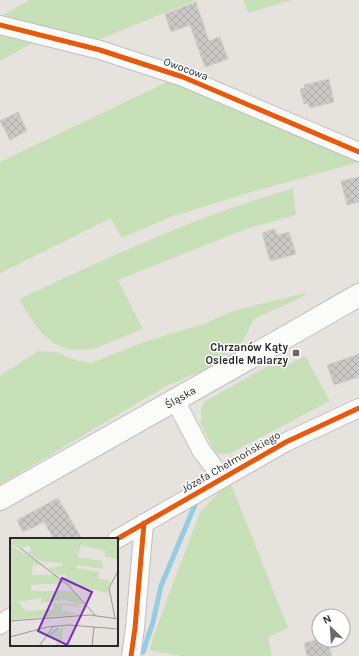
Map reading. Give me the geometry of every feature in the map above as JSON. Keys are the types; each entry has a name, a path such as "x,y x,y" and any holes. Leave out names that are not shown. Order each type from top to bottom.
{"main road":[{"name":"Śląska","path":"0,499 359,295"}],"street":[{"name":"Owocowa","path":"0,24 100,50 183,77 359,152"},
{"path":"174,400 200,450 222,478"},
{"name":"Józefa Chełmońskiego","path":"118,538 286,442 359,408"},
{"path":"131,656 135,628 144,523"},
{"path":"0,625 10,617"}],"green space":[{"path":"29,0 196,0 98,40 0,17"},
{"path":"243,0 292,0 248,13"},
{"path":"0,30 38,40 0,61"},
{"path":"171,80 359,159 359,162 170,217 122,238 111,218 0,273 0,162"},
{"path":"293,188 296,215 246,229 118,280 143,329 139,331 93,349 77,350 66,348 47,338 32,320 19,299 188,224 257,199"},
{"path":"309,292 296,300 254,319 240,347 212,362 211,367 166,386 0,485 0,376 38,351 57,352 71,359 91,363 144,342 206,323 233,311"},
{"path":"305,356 330,401 229,454 216,454 200,423 202,418 201,410 204,402 279,358 283,367"},
{"path":"230,481 288,628 268,637 272,656 180,656 150,650 153,637 200,512"}],"building":[{"path":"196,2 209,41 220,37 228,59 205,67 190,25 171,32 165,14"},
{"path":"329,79 334,102 310,108 308,103 304,104 300,89 305,88 304,85"},
{"path":"18,112 27,131 10,140 0,121"},
{"path":"359,177 359,202 347,205 341,181"},
{"path":"275,229 277,235 289,232 296,254 270,261 262,233"},
{"path":"359,354 359,377 334,385 327,365"},
{"path":"58,498 81,538 53,538 44,522 23,532 17,520"},
{"path":"311,641 311,648 330,648 332,656 307,656 304,643"}],"waterway":[{"path":"143,652 153,622 161,586 197,500"}],"cycle path":[{"path":"0,25 100,50 183,77 359,152"},
{"path":"118,538 286,442 359,408"},
{"path":"131,656 135,628 144,523"}],"place":[{"name":"Chrzanów Kąty Osiedle Malarzy","path":"296,353"}]}
